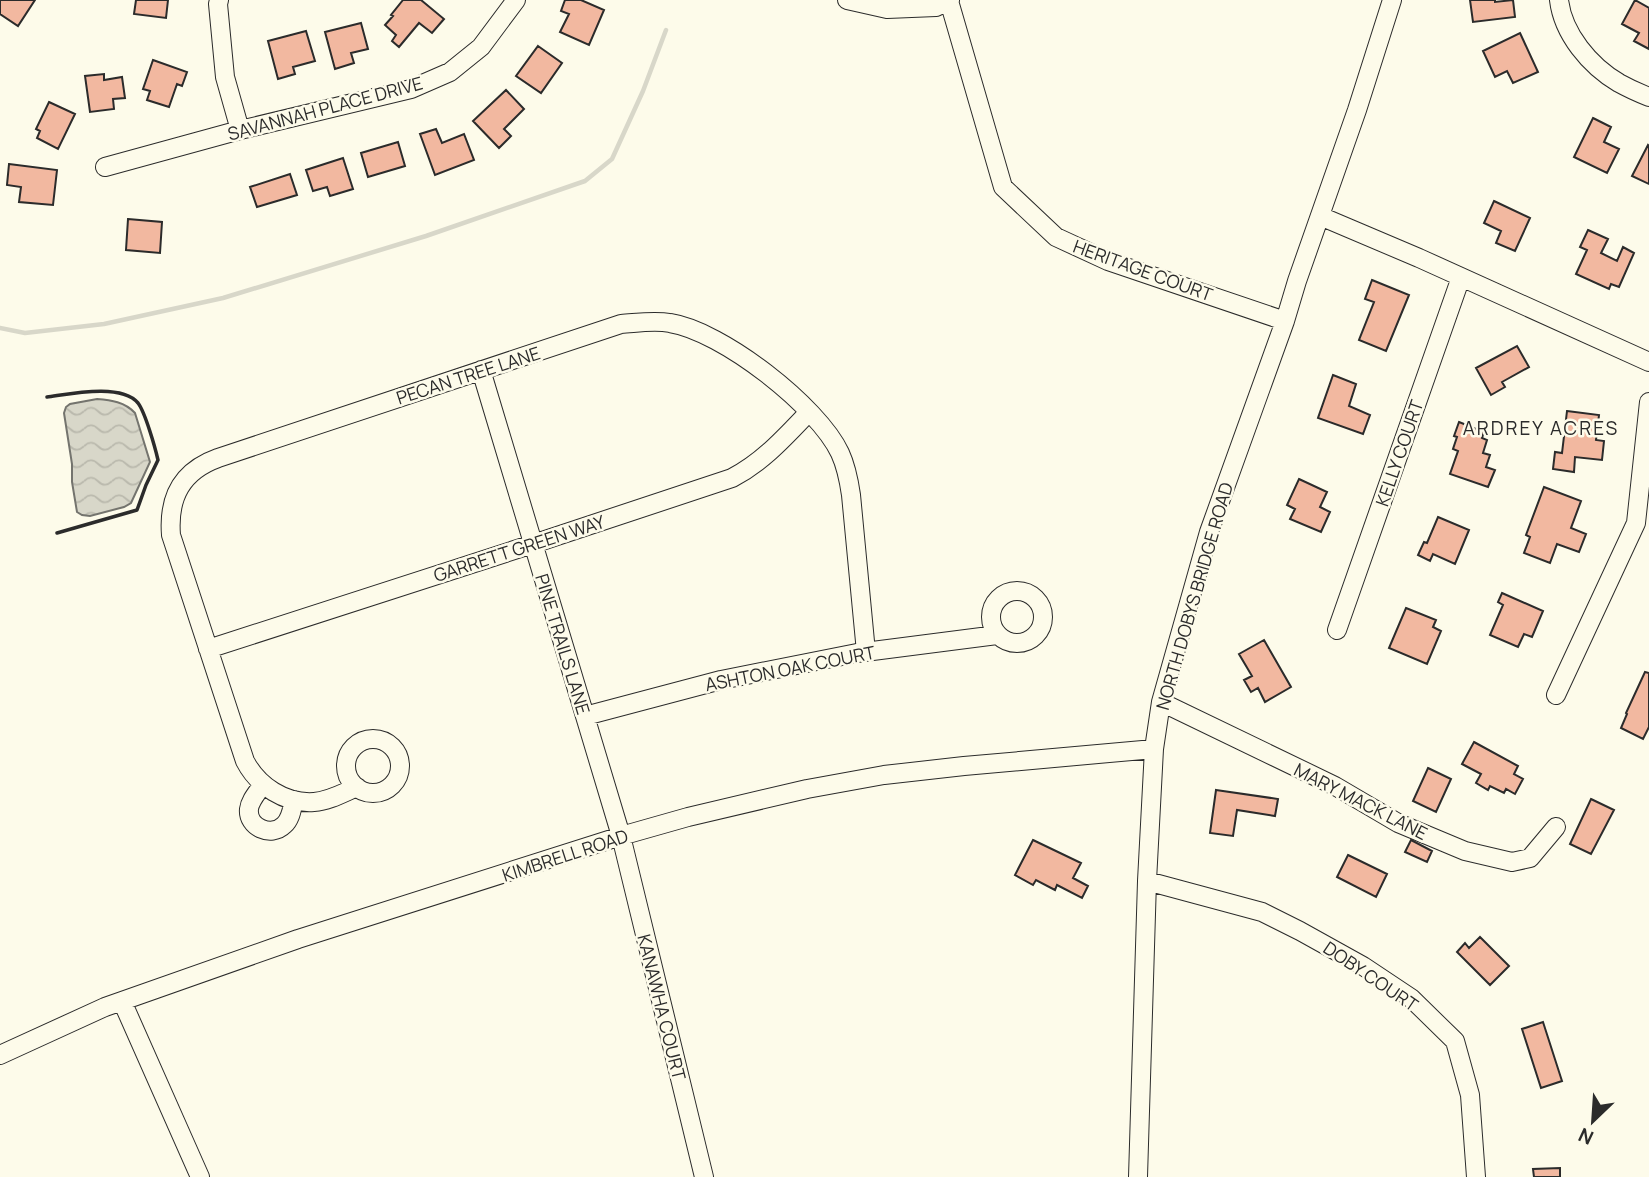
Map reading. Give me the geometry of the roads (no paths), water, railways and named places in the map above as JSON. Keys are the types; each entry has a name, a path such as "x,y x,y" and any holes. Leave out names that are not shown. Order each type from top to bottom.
{"street":[{"path":"219,0 225,78 240,130"},
{"name":"SAVANNAH PLACE DRIVE","path":"105,167 240,130 411,89 450,72 481,47 516,0"},
{"name":"HERITAGE COURT","path":"847,0 887,9 936,7 950,0 1003,187 1056,237 1108,261 1285,321"},
{"name":"NORTH DOBYS BRIDGE ROAD","path":"1138,1177 1147,881 1154,749 1161,702 1209,532 1285,321 1392,0"},
{"path":"1559,0 1560,10 1574,42 1594,64 1618,82 1649,97"},
{"path":"1320,216 1649,362"},
{"name":"KELLY COURT","path":"1337,630 1461,277"},
{"name":"PECAN TREE LANE","path":"357,787 329,799 313,802 294,800 263,784 244,761 171,535 170,521 176,495 188,477 205,463 218,458 621,324 668,322 708,335 733,349 778,383 827,431 840,452 847,471 866,652"},
{"name":"PINE TRAILS LANE","path":"481,370 621,836"},
{"path":"1556,695 1636,523 1649,402"},
{"name":"GARRETT GREEN WAY","path":"208,649 732,478 747,470 777,445 809,412"},
{"name":"ASHTON OAK COURT","path":"585,716 721,680 866,652 997,635"},
{"name":"MARY MACK LANE","path":"1161,702 1335,786 1398,823 1465,851 1512,862 1530,858 1556,827"},
{"name":"KIMBRELL ROAD","path":"0,1055 105,1007 306,937 688,817 807,789 884,775 1154,749"},
{"path":"263,784 253,799 249,812 250,818 259,828 271,831 284,826 294,800"},
{"name":"KANAWHA COURT","path":"621,836 704,1177"},
{"name":"DOBY COURT","path":"1147,881 1262,912 1363,966 1411,998 1455,1041 1470,1095 1476,1177"},
{"path":"122,1001 200,1177"}],"water":[{"path":"97,399 122,404 135,413 150,462 131,503 90,516 77,512 64,413 70,404"}],"waterway":[{"path":"0,328 25,333 104,324 223,298 426,236 585,181 612,159 643,91 666,30"}],"district":[{"name":"ARDREY ACRES","path":"1541,428"}]}
